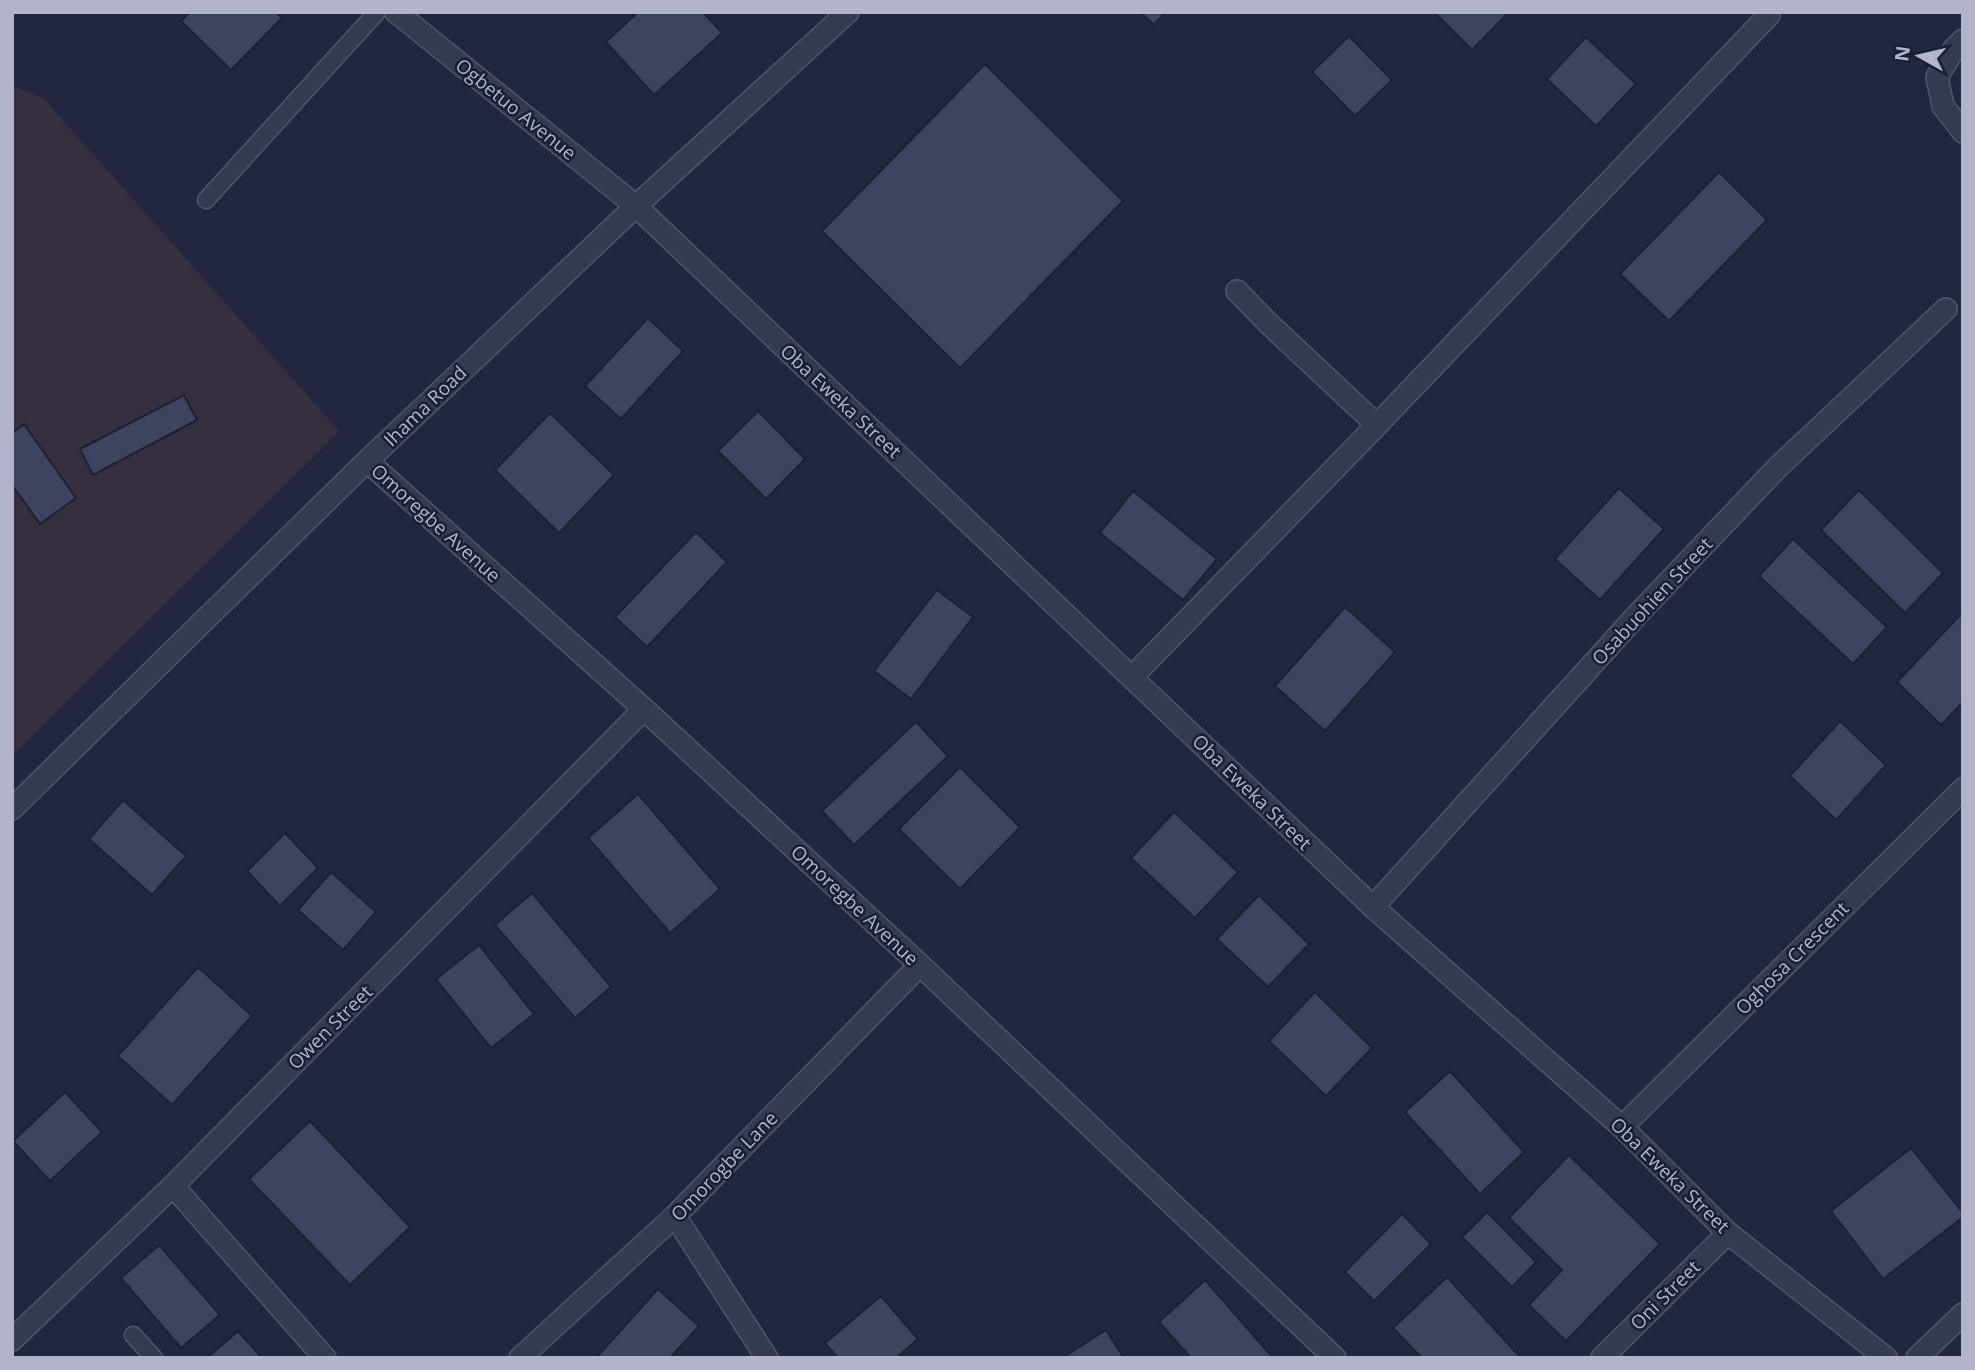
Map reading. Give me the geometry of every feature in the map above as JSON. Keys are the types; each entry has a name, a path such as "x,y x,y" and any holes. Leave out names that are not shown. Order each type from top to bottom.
{"street":[{"name":"Ogbetuo Avenue","path":"396,12 636,206"},
{"name":"Ihama Road","path":"12,809 367,461 636,206 848,12"},
{"path":"1132,677 1769,15"},
{"path":"1963,40 1954,49 1937,77 1942,106 1963,132"},
{"name":"Oba Eweka Street","path":"636,206 1373,907 1622,1127 1728,1233 1886,1358"},
{"path":"1237,291 1377,425"},
{"name":"Osabuohien Street","path":"1373,907 1637,615 1768,477 1946,309"},
{"name":"Omoregbe Avenue","path":"367,461 644,709 920,965 1335,1358"},
{"name":"Owen Street","path":"12,1340 173,1186 644,709"},
{"name":"Oghosa Crescent","path":"1622,1127 1963,789"},
{"name":"Omorogbe Lane","path":"520,1358 675,1216 920,965"},
{"path":"173,1186 325,1358"},
{"path":"675,1216 767,1358"},
{"name":"Oni Street","path":"1602,1358 1728,1233"},
{"path":"1917,1358 1963,1314"}],"lane":[{"path":"206,200 377,12"},
{"path":"133,1335 154,1358"}],"shaded area":[{"path":"12,86 43,98 339,431 12,756"}],"building":[{"path":"190,12 276,12 282,18 231,70 181,21"},
{"path":"638,12 703,12 722,33 654,95 606,42"},
{"path":"1140,12 1165,12 1154,25"},
{"path":"1434,12 1509,12 1472,50"},
{"path":"1349,36 1392,80 1355,116 1312,72"},
{"path":"1586,37 1636,84 1596,126 1547,79"},
{"path":"985,64 1123,201 960,368 822,231"},
{"path":"1719,172 1767,220 1669,321 1620,274"},
{"path":"648,318 683,351 621,419 585,386"},
{"path":"184,395 197,420 93,475 80,449"},
{"path":"758,411 805,459 766,499 718,451"},
{"path":"550,413 614,475 559,533 495,470"},
{"path":"24,424 76,498 40,524 12,485 12,433"},
{"path":"1619,488 1664,529 1600,600 1555,559"},
{"path":"1859,490 1943,573 1905,613 1821,530"},
{"path":"1133,491 1217,559 1183,600 1100,533"},
{"path":"696,532 727,562 647,647 615,617"},
{"path":"1793,539 1887,627 1853,664 1759,576"},
{"path":"937,590 973,617 911,699 874,671"},
{"path":"1345,607 1395,652 1325,731 1275,686"},
{"path":"1963,612 1963,702 1941,725 1897,682"},
{"path":"1840,721 1886,765 1836,820 1790,776"},
{"path":"916,722 948,756 854,845 822,811"},
{"path":"960,767 1020,827 960,889 899,829"},
{"path":"638,794 720,889 670,933 588,838"},
{"path":"123,800 186,856 152,895 89,839"},
{"path":"1174,812 1238,872 1195,918 1131,858"},
{"path":"285,833 318,868 280,906 247,871"},
{"path":"331,872 376,912 343,950 298,910"},
{"path":"532,893 611,987 575,1018 495,925"},
{"path":"1259,895 1309,944 1268,987 1217,939"},
{"path":"479,945 534,1014 491,1048 436,979"},
{"path":"198,967 252,1016 172,1105 118,1056"},
{"path":"1315,992 1372,1048 1326,1096 1269,1041"},
{"path":"1450,1071 1524,1152 1480,1194 1405,1112"},
{"path":"65,1092 102,1132 50,1181 13,1141"},
{"path":"310,1121 410,1227 350,1285 249,1179"},
{"path":"1911,1148 1963,1213 1963,1217 1883,1279 1831,1211"},
{"path":"1569,1155 1660,1244 1566,1341 1529,1305 1562,1270 1509,1218"},
{"path":"1487,1212 1536,1262 1512,1287 1462,1237"},
{"path":"1402,1214 1431,1244 1374,1301 1345,1272"},
{"path":"159,1245 220,1315 181,1348 121,1278"},
{"path":"1447,1277 1521,1358 1422,1358 1393,1328"},
{"path":"1205,1280 1273,1358 1191,1358 1159,1322"},
{"path":"658,1289 699,1326 670,1358 596,1358"},
{"path":"881,1296 918,1339 896,1358 838,1358 825,1343"},
{"path":"1106,1330 1124,1358 1062,1358"},
{"path":"238,1331 262,1358 207,1358"}]}
